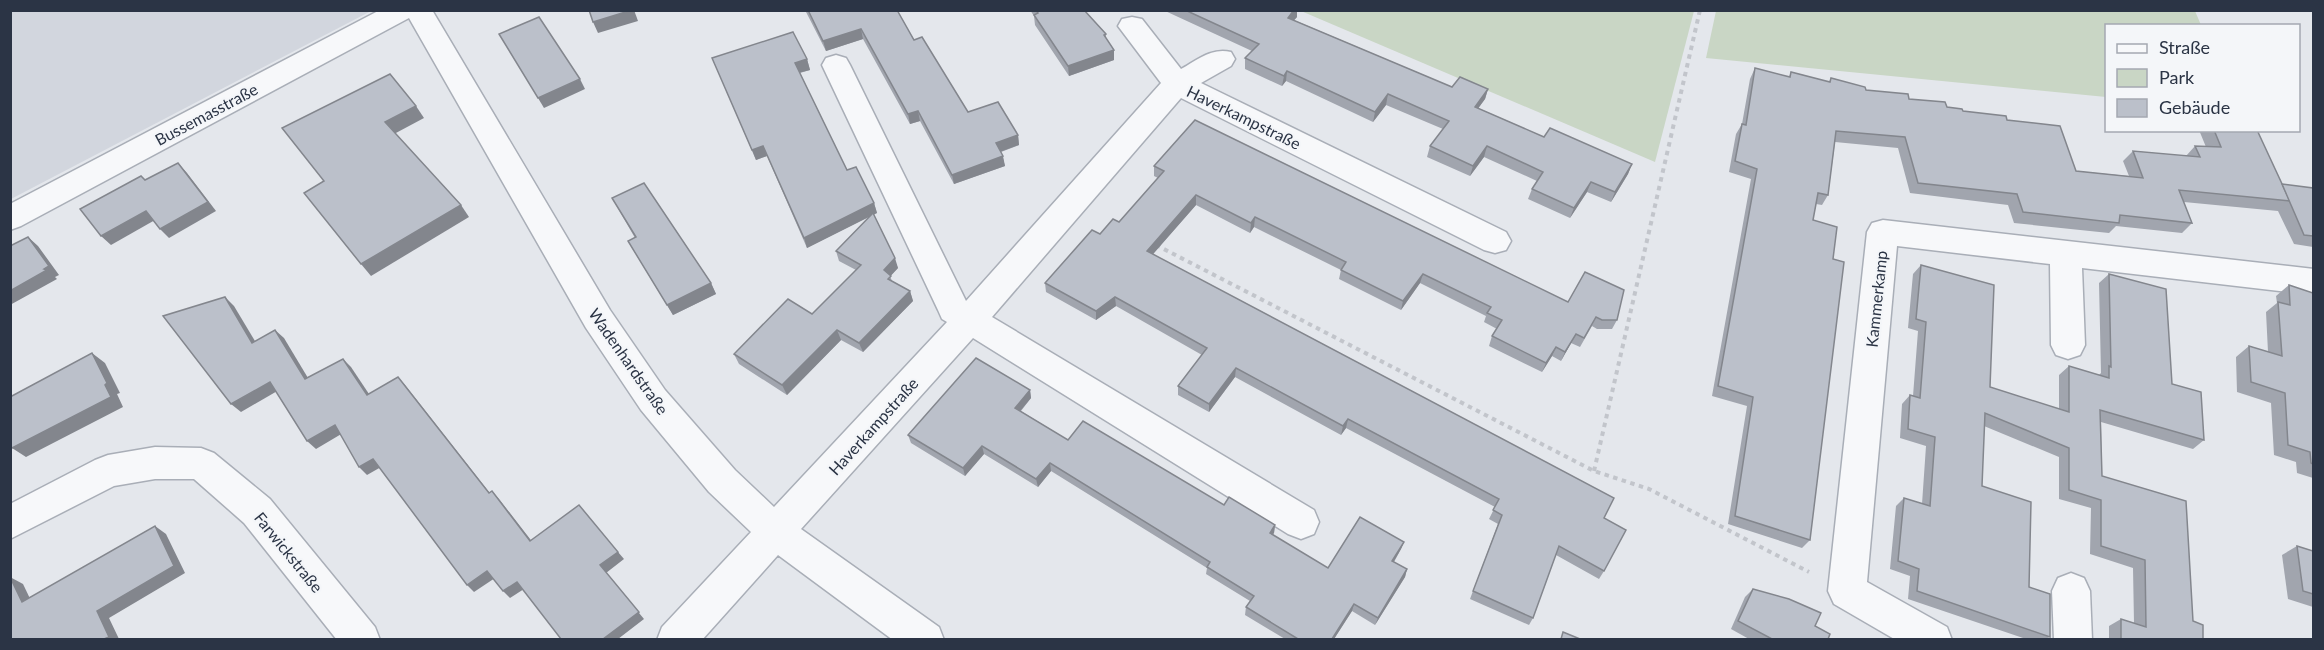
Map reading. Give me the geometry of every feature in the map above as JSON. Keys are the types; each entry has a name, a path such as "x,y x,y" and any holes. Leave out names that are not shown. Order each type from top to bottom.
{"street":[{"name":"Bussemasstraße","path":"10,218 403,10"},
{"name":"Wadenhardstraße","path":"418,10 598,318 653,400 722,481 776,532 925,639"},
{"path":"1132,26 1177,84 1221,59"},
{"path":"836,65 954,310 1301,522"},
{"name":"Haverkampstraße","path":"776,532 970,319 1177,84 1495,241"},
{"name":"Kammerkamp","path":"1847,591 1883,232 2313,282"},
{"path":"2066,255 2068,345"},
{"name":"Farwickstraße","path":"10,523 108,471 155,463 201,464 257,511 361,639"},
{"path":"676,639 776,532"},
{"path":"1847,591 1934,639"},
{"path":"2071,591 2073,639"}],"path":[{"path":"1594,471 1701,10"},
{"path":"1147,241 1594,471 1649,489 1847,591"}],"shaded area":[{"path":"11,10 371,10 371,11 11,199"}],"green space":[{"path":"1301,11 1694,11 1655,162"},
{"path":"1716,11 2195,11 2201,24 2105,24 2105,97 1706,58"}],"building":[{"path":"589,10 632,10 593,22"},
{"path":"808,10 897,10 914,40 922,37 968,112 998,102 1018,135 996,143 1003,156 952,175 918,111 908,114 861,29 823,41"},
{"path":"1036,10 1084,10 1106,34 1104,35 1114,50 1068,66 1034,15 1038,13"},
{"path":"1185,10 1294,10 1288,18 1452,87 1460,77 1488,89 1475,107 1544,137 1550,128 1632,164 1615,192 1591,182 1574,208 1532,189 1543,172 1487,146 1473,166 1430,146 1449,121 1388,94 1375,112 1287,71 1284,76 1245,58 1259,44"},
{"path":"539,17 580,79 538,98 499,34"},
{"path":"793,32 807,59 795,63 847,170 856,167 874,203 804,238 763,146 752,150 712,58"},
{"path":"1755,68 1790,77 1791,72 1830,82 1831,78 1865,87 1866,90 1908,94 1909,99 1945,102 1947,107 1963,111 2006,116 2007,120 2060,126 2076,171 2143,178 2133,151 2200,157 2195,146 2221,147 2215,132 2258,132 2290,201 2179,190 2192,223 2120,215 2119,223 2023,212 2017,194 1918,183 1905,137 1836,131 1828,195 1818,193 1813,220 1837,227 1833,259 1844,262 1810,540 1735,516 1753,397 1718,386 1757,169 1735,161 1742,124 1746,125"},
{"path":"390,74 416,106 385,122 461,205 361,264 304,193 324,181 282,128"},
{"path":"1195,120 1568,302 1585,272 1624,290 1617,320 1602,320 1596,317 1584,338 1576,334 1565,352 1556,347 1546,363 1492,336 1502,320 1487,313 1491,307 1423,274 1403,301 1341,270 1346,262 1255,217 1251,223 1196,195 1147,251 1614,498 1604,518 1626,530 1604,571 1559,546 1533,618 1473,591 1502,515 1493,510 1499,499 1348,419 1343,426 1236,368 1209,404 1178,386 1207,348 1115,297 1096,311 1045,283 1092,230 1100,234 1113,219 1119,222 1164,171 1154,166"},
{"path":"178,163 208,202 160,229 146,211 101,236 80,209 141,176 145,180"},
{"path":"644,183 711,283 667,305 628,241 636,237 612,198"},
{"path":"2282,184 2313,188 2313,236 2304,235"},
{"path":"873,213 895,258 884,270 891,276 888,279 910,291 859,343 837,330 782,385 734,354 788,299 812,314 861,265 836,251"},
{"path":"28,237 49,266 44,269 47,270 10,291 10,246"},
{"path":"1921,265 1994,285 1990,387 2069,412 2069,366 2109,378 2109,366 2111,367 2109,274 2166,289 2172,384 2201,392 2204,440 2100,410 2102,476 2186,501 2193,621 2203,625 2203,639 2121,639 2121,619 2146,627 2145,560 2101,546 2101,500 2069,490 2069,448 1985,413 1982,486 2031,502 2029,587 2050,594 2050,637 1917,591 1919,569 1898,561 1904,498 1930,506 1935,437 1908,429 1910,395 1920,398 1926,322 1916,319"},
{"path":"2289,285 2313,293 2313,464 2310,452 2288,445 2285,393 2251,382 2249,346 2282,356 2278,302 2290,305"},
{"path":"225,297 252,343 275,330 305,379 343,359 367,395 398,377 489,493 492,491 530,541 579,505 618,552 600,565 639,612 603,639 561,639 517,582 503,591 487,571 467,585 373,459 359,467 335,425 307,441 270,382 231,404 163,316"},
{"path":"92,353 107,383 105,385 111,397 12,448 10,444 10,397"},
{"path":"976,358 1030,390 1015,408 1068,440 1083,421 1224,505 1229,497 1275,525 1270,533 1328,568 1360,517 1404,542 1392,561 1407,569 1378,618 1354,604 1332,639 1298,639 1246,607 1254,596 1207,567 1210,562 1050,463 1036,479 982,446 963,468 908,435"},
{"path":"155,526 174,566 97,611 109,637 104,639 10,639 10,577 22,602"},
{"path":"2297,546 2313,551 2313,594 2303,591"},
{"path":"1753,589 1789,599 1821,613 1815,626 1830,634 1828,639 1772,639 1738,621"},
{"path":"1563,632 1580,639 1561,639"}]}
